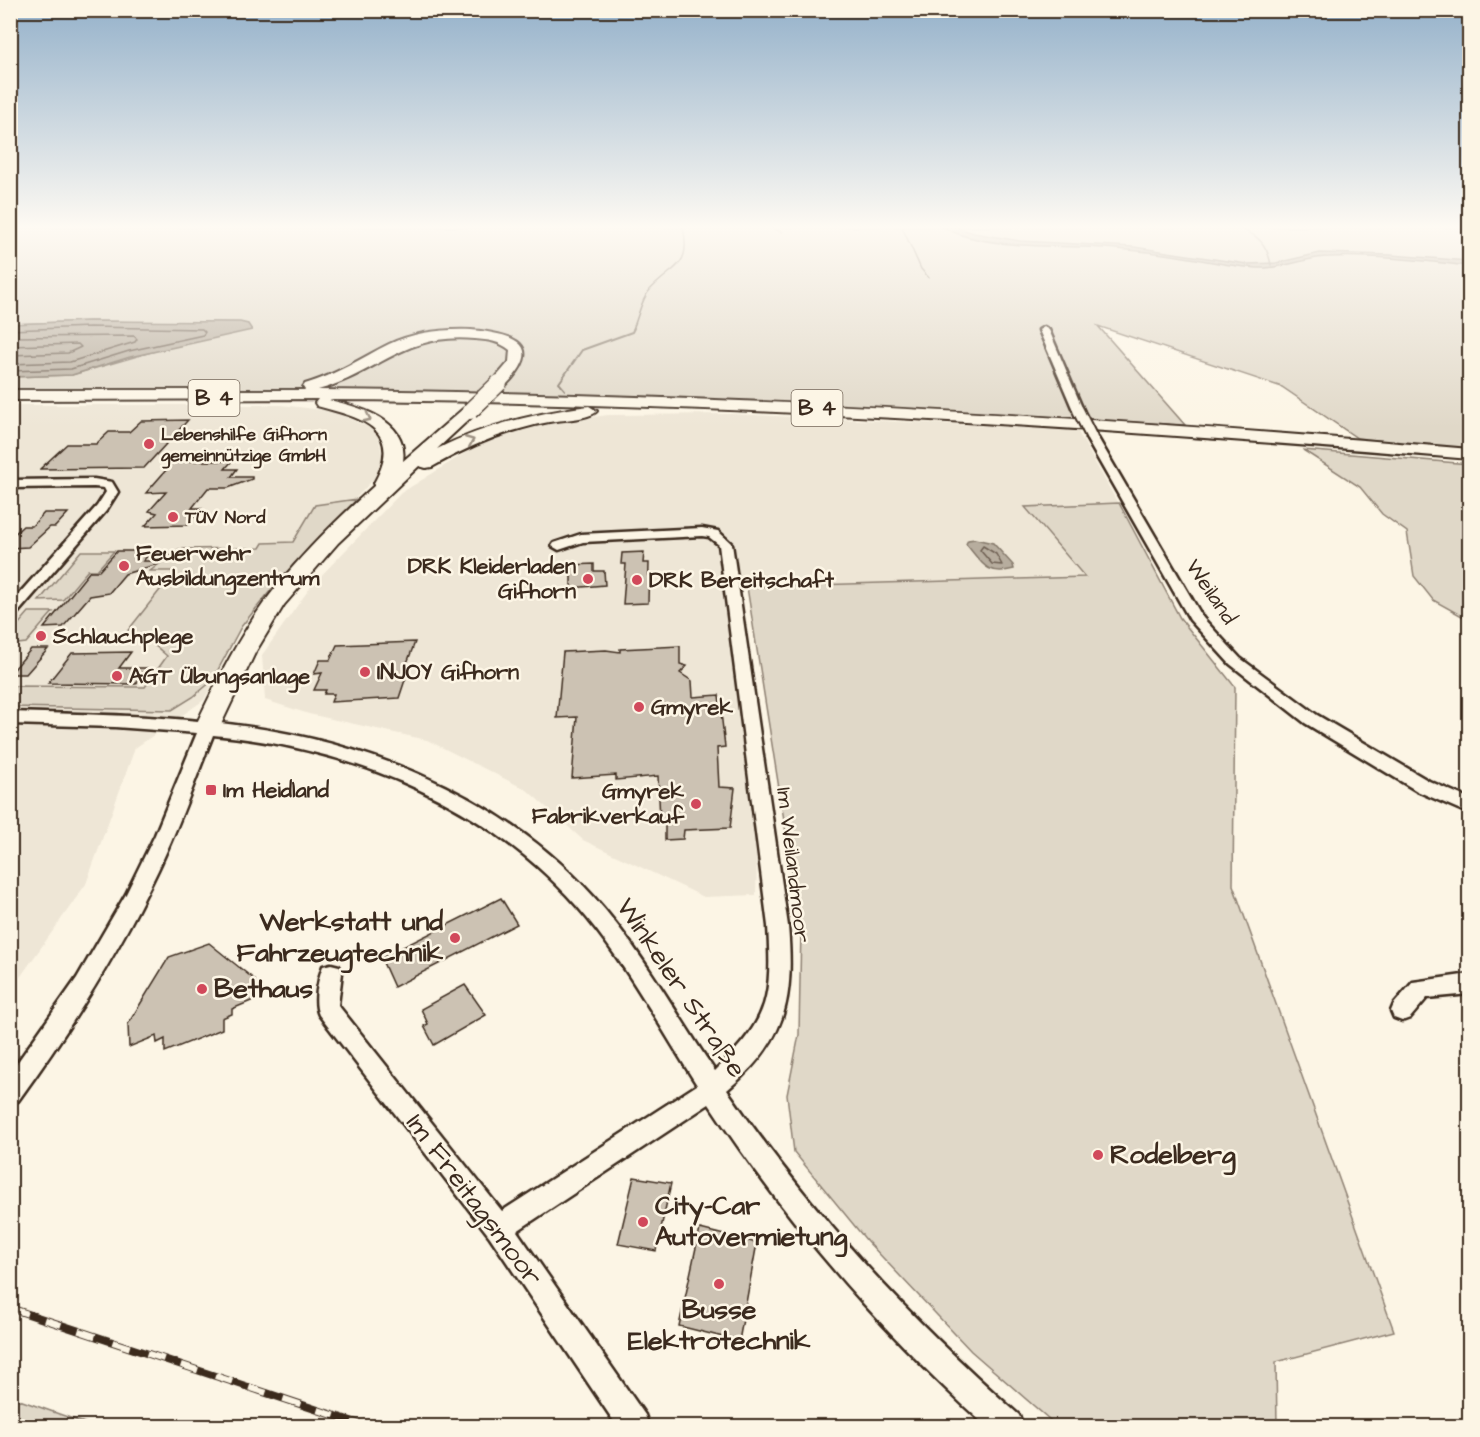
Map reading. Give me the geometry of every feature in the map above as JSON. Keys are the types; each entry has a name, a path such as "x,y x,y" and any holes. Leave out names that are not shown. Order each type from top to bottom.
{"highway":[{"path":"208,727 232,673 259,626 289,585 467,403 499,382 513,367 519,356 513,346 498,338 470,334 445,335 412,341 392,349 325,384 302,389 256,393"},
{"path":"392,349 382,357 379,374 401,386 467,403"},
{"name":"B 4","path":"10,397 256,393 467,403 710,404 1068,422 1470,456"},
{"name":"B 4","path":"10,397 440,400 698,408 1127,431 1470,456"},
{"path":"290,398 349,409 373,420 391,436 397,457 394,468 367,505"},
{"path":"367,505 440,455 465,443 513,426 599,409 698,408"}],"street":[{"name":"Weiland","path":"1044,330 1092,438 1197,620 1235,661 1311,719 1422,786 1470,807"},
{"path":"10,484 94,483 108,485 112,492 102,508 10,614"},
{"name":"Im Weilandmoor","path":"499,1228 674,1114 747,1056 761,1038 773,1015 782,972 778,926 725,544 713,534 702,532 580,538 559,546"},
{"path":"10,718 167,723 208,727 150,868 117,933 47,1043 10,1093"},
{"name":"Winkeler Straße","path":"208,727 309,745 378,765 449,795 493,821 554,870 584,900 616,939 767,1168 843,1263 890,1315 949,1374 1008,1426"},
{"name":"Im Freitagsmoor","path":"331,973 327,1008 499,1228 634,1426"},
{"path":"1402,1011 1421,989 1470,984"}],"shaded area":[{"path":"11,294 1469,294 1469,450 1357,438 1282,387 1098,326 1185,425 648,397 11,392 11,377 72,375 248,324 90,321 11,324"},
{"path":"11,405 281,405 332,411 377,431 385,467 279,580 241,627 204,700 135,748 86,884 11,990"},
{"path":"733,414 1077,430 1158,575 723,588 757,856 756,895 704,897 583,840 527,790 427,740 309,714 265,700 262,655 312,585 401,493 473,448 536,424 609,415"},
{"path":"1303,450 1469,464 1469,620 1433,600 1414,576 1407,532 1382,514 1360,487"},
{"path":"357,499 279,580 241,627 212,681 193,697 172,710 11,707 11,686 145,687 167,656 147,641 122,638 175,571 150,571 179,549 260,548 263,543 293,542 315,505"},
{"path":"1119,503 1180,618 1235,687 1233,885 1394,1331 1276,1362 1277,1426 1057,1426 971,1351 867,1241 794,1152 787,1095 799,1035 801,927 747,587 1085,577 1025,507"},
{"path":"81,551 114,551 97,570 88,570 63,600 39,601"},
{"path":"29,612 53,612 26,643 18,644 11,652 11,633"},
{"path":"11,1397 93,1426 11,1426"}],"water":[{"path":"90,321 240,322 248,324 252,330 130,357 72,375 11,377 11,324"},
{"path":"975,539 993,543 1014,569 997,571 986,567 966,544 968,540"}],"building":[{"name":"Lebenshilfe Gifhorn gemeinnützige GmbH","path":"188,420 144,468 40,469 67,444 96,444 109,432 129,432 141,421"},
{"path":"174,461 232,461 225,469 237,469 231,477 252,477 252,479 228,488 208,488 192,508 201,508 188,525 145,526 157,513 149,511 166,492 146,493"},
{"path":"44,513 68,513 55,527 50,527 28,547 10,548 10,538 23,526 32,526"},
{"path":"117,551 152,551 143,561 158,561 158,564 125,574 109,593 90,596 63,627 44,628 90,571 99,571"},
{"name":"DRK Bereitschaft","path":"644,552 643,563 649,563 648,603 623,604 626,564 621,564 622,553"},
{"name":"DRK Kleiderladen Gifhorn","path":"594,564 594,571 604,571 605,585 571,588 571,565"},
{"name":"INJOY Gifhorn","path":"415,642 404,671 408,671 399,698 331,702 334,694 324,694 326,690 314,690 322,673 314,674 320,660 330,660 337,645"},
{"name":"Gmyrek","path":"680,646 680,664 687,666 680,673 692,681 693,697 719,695 725,747 717,748 719,787 735,788 730,828 684,830 683,839 665,840 665,820 660,820 658,776 616,780 616,775 572,778 577,717 557,718 563,652 606,650 620,652 620,649"},
{"path":"31,649 48,649 26,674 10,674"},
{"path":"131,652 119,668 147,668 136,684 48,683 72,653"},
{"name":"Werkstatt und Fahrzeugtechnik","path":"501,898 517,924 394,987 381,958"},
{"name":"Bethaus","path":"209,943 255,980 256,999 232,1009 232,1014 222,1018 222,1029 165,1052 165,1039 157,1043 156,1036 129,1047 128,1024 169,957"},
{"path":"465,985 486,1015 434,1045 424,1026 428,1024 421,1009"},
{"name":"City-Car Autovermietung","path":"634,1177 671,1183 656,1251 618,1244"},
{"name":"Busse Elektrotechnik","path":"700,1229 757,1243 739,1341 679,1326"}],"waterway":[{"path":"633,329 647,294"},
{"path":"565,390 559,383 582,350 632,332 634,328"}],"railway":[{"path":"10,1308 366,1426"}],"place":[{"name":"Lebenshilfe Gifhorn gemeinnützige GmbH","path":"149,444"},
{"name":"TÜV Nord","path":"173,517"},
{"name":"Feuerwehr Ausbildungzentrum","path":"124,566"},
{"name":"DRK Kleiderladen Gifhorn","path":"588,579"},
{"name":"DRK Bereitschaft","path":"637,580"},
{"name":"Schlauchplege","path":"41,636"},
{"name":"INJOY Gifhorn","path":"365,672"},
{"name":"AGT Übungsanlage","path":"117,676"},
{"name":"Gmyrek","path":"639,707"},
{"name":"Im Heidland","path":"211,790"},
{"name":"Gmyrek Fabrikverkauf","path":"696,804"},
{"name":"Werkstatt und Fahrzeugtechnik","path":"455,938"},
{"name":"Bethaus","path":"202,989"},
{"name":"Rodelberg","path":"1098,1155"},
{"name":"City-Car Autovermietung","path":"643,1222"},
{"name":"Busse Elektrotechnik","path":"719,1284"}]}
